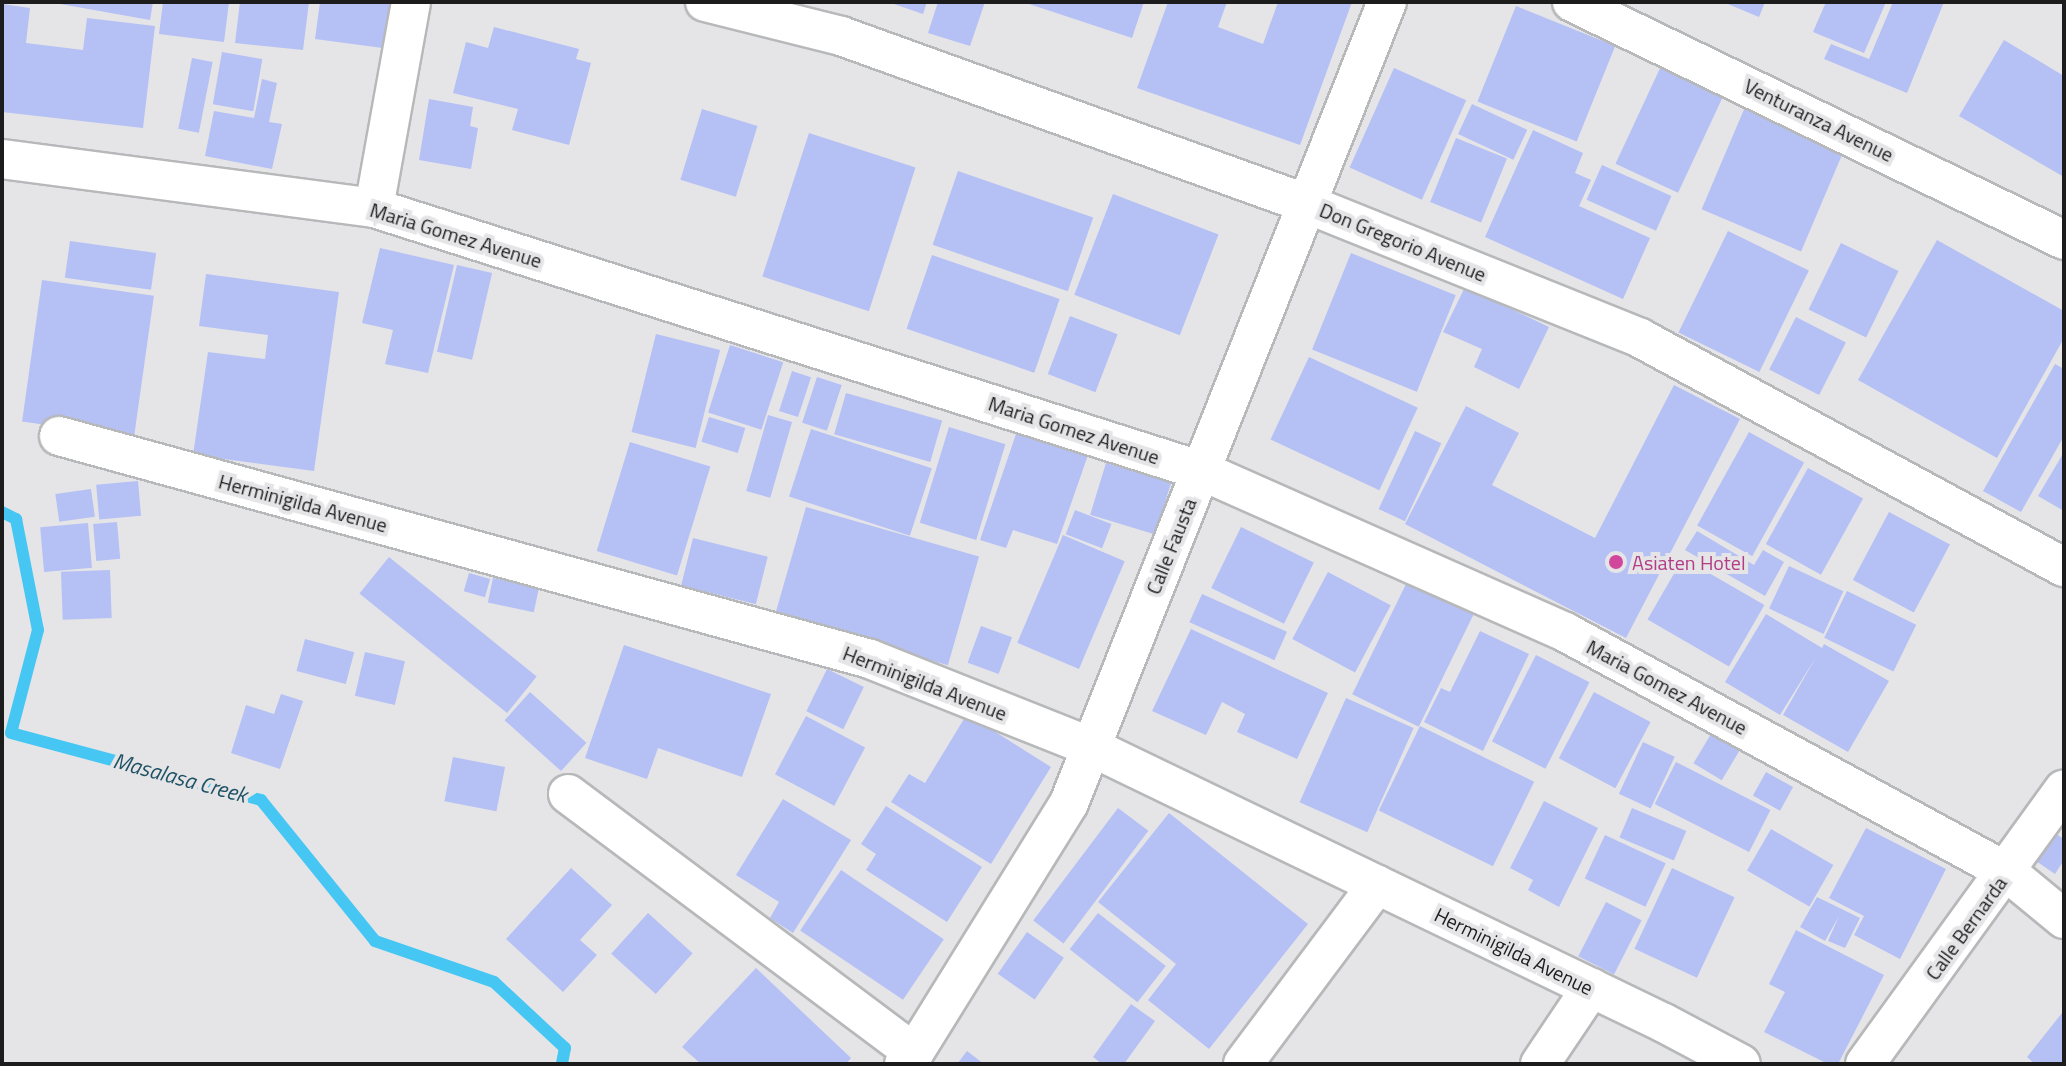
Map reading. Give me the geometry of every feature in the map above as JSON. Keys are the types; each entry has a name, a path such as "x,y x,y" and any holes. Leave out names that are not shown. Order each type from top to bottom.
{"street":[{"path":"374,208 411,2"},
{"name":"Don Gregorio Avenue","path":"705,2 841,36 1307,204 1640,338 2064,567"},
{"name":"Calle Fausta","path":"909,1059 1069,803 1387,2"},
{"name":"Venturanza Avenue","path":"1572,2 2064,240"},
{"name":"Maria Gomez Avenue","path":"2,159 374,208 1202,471 1565,632 2007,872 2064,919"},
{"name":"Herminigilda Avenue","path":"59,436 870,659 1091,747 1591,988 1741,1064"},
{"name":"Calle Bernarda","path":"1865,1064 2007,872 2064,789"},
{"path":"568,794 909,1059"},
{"path":"1243,1064 1377,885"},
{"path":"1540,1064 1591,988"}],"building":[{"path":"49,2 153,2 150,20"},
{"path":"163,2 229,2 224,42 159,34"},
{"path":"240,2 309,2 303,50 235,43"},
{"path":"320,2 397,2 390,49 315,39"},
{"path":"888,2 927,2 923,14"},
{"path":"938,2 985,2 970,46 928,33"},
{"path":"1023,2 1144,2 1132,38"},
{"path":"1168,2 1227,2 1218,27 1263,44 1278,2 1352,2 1300,145 1137,88"},
{"path":"1723,2 1765,2 1759,17"},
{"path":"1826,2 1886,2 1864,53 1813,32"},
{"path":"1893,2 1944,2 1907,93 1824,59 1831,44 1869,59"},
{"path":"2,4 30,8 26,43 83,50 87,18 155,26 143,128 2,112"},
{"path":"1516,6 1615,46 1577,142 1477,101"},
{"path":"494,27 579,49 576,59 591,63 569,145 512,130 518,109 453,93 466,42 488,48"},
{"path":"2004,40 2064,76 2064,177 1959,116"},
{"path":"222,52 262,59 253,111 213,104"},
{"path":"192,58 213,62 199,133 178,129"},
{"path":"1662,64 1725,93 1678,193 1616,164"},
{"path":"1394,68 1466,100 1422,200 1350,168"},
{"path":"262,79 277,83 269,122 282,124 272,169 205,156 214,111 254,118"},
{"path":"429,99 473,107 470,126 478,128 471,169 419,160"},
{"path":"1472,104 1527,130 1513,160 1458,134"},
{"path":"1745,107 1844,149 1801,251 1702,209"},
{"path":"702,109 757,126 736,197 680,180"},
{"path":"1533,130 1583,153 1575,173 1591,180 1579,206 1650,238 1623,299 1485,237"},
{"path":"809,133 916,168 869,311 762,277"},
{"path":"1456,138 1507,159 1481,223 1430,202"},
{"path":"1602,165 1671,196 1656,231 1587,200"},
{"path":"958,171 1093,218 1068,291 933,245"},
{"path":"1113,194 1218,234 1180,335 1074,295"},
{"path":"1728,231 1809,270 1759,372 1678,333"},
{"path":"1937,240 2064,311 2064,338 1997,458 1858,380"},
{"path":"70,241 156,253 151,290 65,278"},
{"path":"1841,243 1899,271 1866,338 1809,310"},
{"path":"380,248 454,265 428,373 385,364 393,330 362,323"},
{"path":"1351,253 1456,295 1417,392 1312,349"},
{"path":"932,255 1060,299 1034,373 907,329"},
{"path":"457,265 492,273 472,360 437,352"},
{"path":"206,274 339,292 314,471 193,455 208,352 265,359 268,335 199,326"},
{"path":"42,280 154,296 134,437 22,422"},
{"path":"1465,287 1549,327 1519,389 1474,367 1482,349 1443,332"},
{"path":"1070,316 1118,334 1095,392 1048,374"},
{"path":"1796,317 1846,342 1819,395 1769,370"},
{"path":"656,334 720,350 696,448 632,432"},
{"path":"730,345 783,362 761,430 708,413"},
{"path":"1309,357 1418,408 1379,490 1271,439"},
{"path":"2055,364 2064,369 2064,436 2021,512 1983,491"},
{"path":"792,371 811,377 798,417 779,411"},
{"path":"817,377 842,385 827,431 802,423"},
{"path":"1674,385 1740,419 1626,638 1405,524 1466,406 1519,433 1492,485 1595,538"},
{"path":"846,393 942,421 930,462 834,434"},
{"path":"768,415 792,422 770,498 746,491"},
{"path":"709,417 745,428 738,453 701,442"},
{"path":"949,427 1005,444 976,540 920,523"},
{"path":"811,429 932,468 910,536 789,497"},
{"path":"1017,431 1088,455 1057,544 1013,530 1006,548 980,540"},
{"path":"1415,431 1441,443 1405,521 1379,509"},
{"path":"1749,432 1804,463 1752,556 1697,526"},
{"path":"630,442 710,467 677,576 597,551"},
{"path":"2064,452 2064,511 2038,496"},
{"path":"1106,463 1171,483 1155,535 1090,515"},
{"path":"1808,468 1863,499 1821,575 1766,544"},
{"path":"138,481 141,516 99,520 96,485"},
{"path":"91,489 95,517 59,522 55,494"},
{"path":"806,507 979,557 948,665 775,616"},
{"path":"1075,510 1111,524 1102,548 1066,534"},
{"path":"1889,512 1950,544 1914,612 1853,580"},
{"path":"117,522 120,559 96,561 93,524"},
{"path":"88,523 92,568 44,572 40,527"},
{"path":"1241,527 1314,563 1284,624 1211,588"},
{"path":"1697,531 1754,565 1763,550 1784,562 1765,596 1685,550"},
{"path":"1063,535 1125,561 1079,669 1017,643"},
{"path":"693,538 768,557 756,604 681,586"},
{"path":"389,557 537,677 507,713 359,594"},
{"path":"1683,558 1764,605 1729,666 1648,619"},
{"path":"1789,566 1843,591 1824,634 1769,609"},
{"path":"110,570 112,618 63,620 61,572"},
{"path":"1328,572 1391,605 1355,672 1292,639"},
{"path":"469,573 490,579 485,597 464,591"},
{"path":"493,578 539,588 534,612 488,602"},
{"path":"1407,582 1474,614 1419,727 1352,694"},
{"path":"1847,591 1916,625 1893,671 1824,638"},
{"path":"1202,594 1287,632 1274,660 1189,622"},
{"path":"1766,614 1822,648 1824,644 1889,681 1848,752 1783,715 1816,657 1780,715 1725,682"},
{"path":"981,626 1012,637 999,674 968,663"},
{"path":"1191,629 1328,693 1297,759 1237,732 1245,714 1222,702 1206,735 1152,711"},
{"path":"1480,631 1529,654 1483,751 1424,722 1441,688 1450,692"},
{"path":"305,639 354,652 346,684 296,671"},
{"path":"624,645 771,694 742,777 658,748 647,779 585,758"},
{"path":"365,652 405,661 395,705 355,696"},
{"path":"1536,655 1589,682 1545,769 1492,741"},
{"path":"827,669 864,687 843,729 806,711"},
{"path":"530,692 586,743 561,771 505,720"},
{"path":"1594,692 1651,722 1615,788 1559,758"},
{"path":"281,694 303,701 280,769 231,753 246,705 274,714"},
{"path":"1346,698 1414,728 1367,832 1300,802"},
{"path":"967,714 1051,767 991,864 891,802 909,774 925,783"},
{"path":"806,716 865,747 834,806 775,774"},
{"path":"1420,726 1534,782 1493,866 1379,810"},
{"path":"1711,734 1739,751 1722,780 1693,763"},
{"path":"1643,742 1675,757 1651,808 1619,794"},
{"path":"453,757 505,767 496,811 444,801"},
{"path":"1676,762 1770,810 1749,852 1655,804"},
{"path":"1766,772 1793,787 1780,811 1753,796"},
{"path":"783,799 851,840 793,933 770,918 779,902 736,875"},
{"path":"1544,801 1598,828 1559,907 1528,890 1533,880 1510,868"},
{"path":"886,806 982,867 947,922 866,870 876,854 861,844"},
{"path":"1118,808 1148,831 1063,943 1033,921"},
{"path":"1632,808 1686,831 1674,861 1619,837"},
{"path":"1169,813 1308,924 1209,1049 1148,1000 1176,964 1098,902"},
{"path":"1866,828 1946,869 1900,959 1854,935 1864,916 1829,898"},
{"path":"1771,829 1833,865 1809,907 1747,871"},
{"path":"2051,831 2064,839 2064,860 2055,874 2033,859"},
{"path":"1605,835 1666,863 1645,907 1585,879"},
{"path":"571,868 612,905 580,940 597,955 563,992 506,939"},
{"path":"1672,868 1735,897 1697,978 1634,949"},
{"path":"841,870 944,939 903,1000 800,931"},
{"path":"1817,897 1860,918 1845,948 1828,941 1839,916 1825,941 1800,927"},
{"path":"1606,902 1642,920 1614,975 1578,956"},
{"path":"648,913 693,953 656,994 611,954"},
{"path":"1098,913 1166,966 1137,1002 1070,949"},
{"path":"1796,930 1884,975 1838,1064 1828,1064 1764,1032 1785,992 1769,984"},
{"path":"1027,932 1064,958 1035,1000 998,974"},
{"path":"756,968 851,1058 846,1064 701,1064 682,1047"},
{"path":"1131,1004 1155,1021 1124,1064 1102,1064 1093,1057"},
{"path":"2062,1013 2064,1064 2035,1064 2027,1057"},
{"path":"967,1051 984,1064 957,1064"}],"waterway":[{"name":"Masalasa Creek","path":"2,512 16,519 38,630 11,733 261,800 375,941 494,982 565,1048 562,1064"}],"place":[{"name":"Asiaten Hotel","path":"1616,562"}]}
